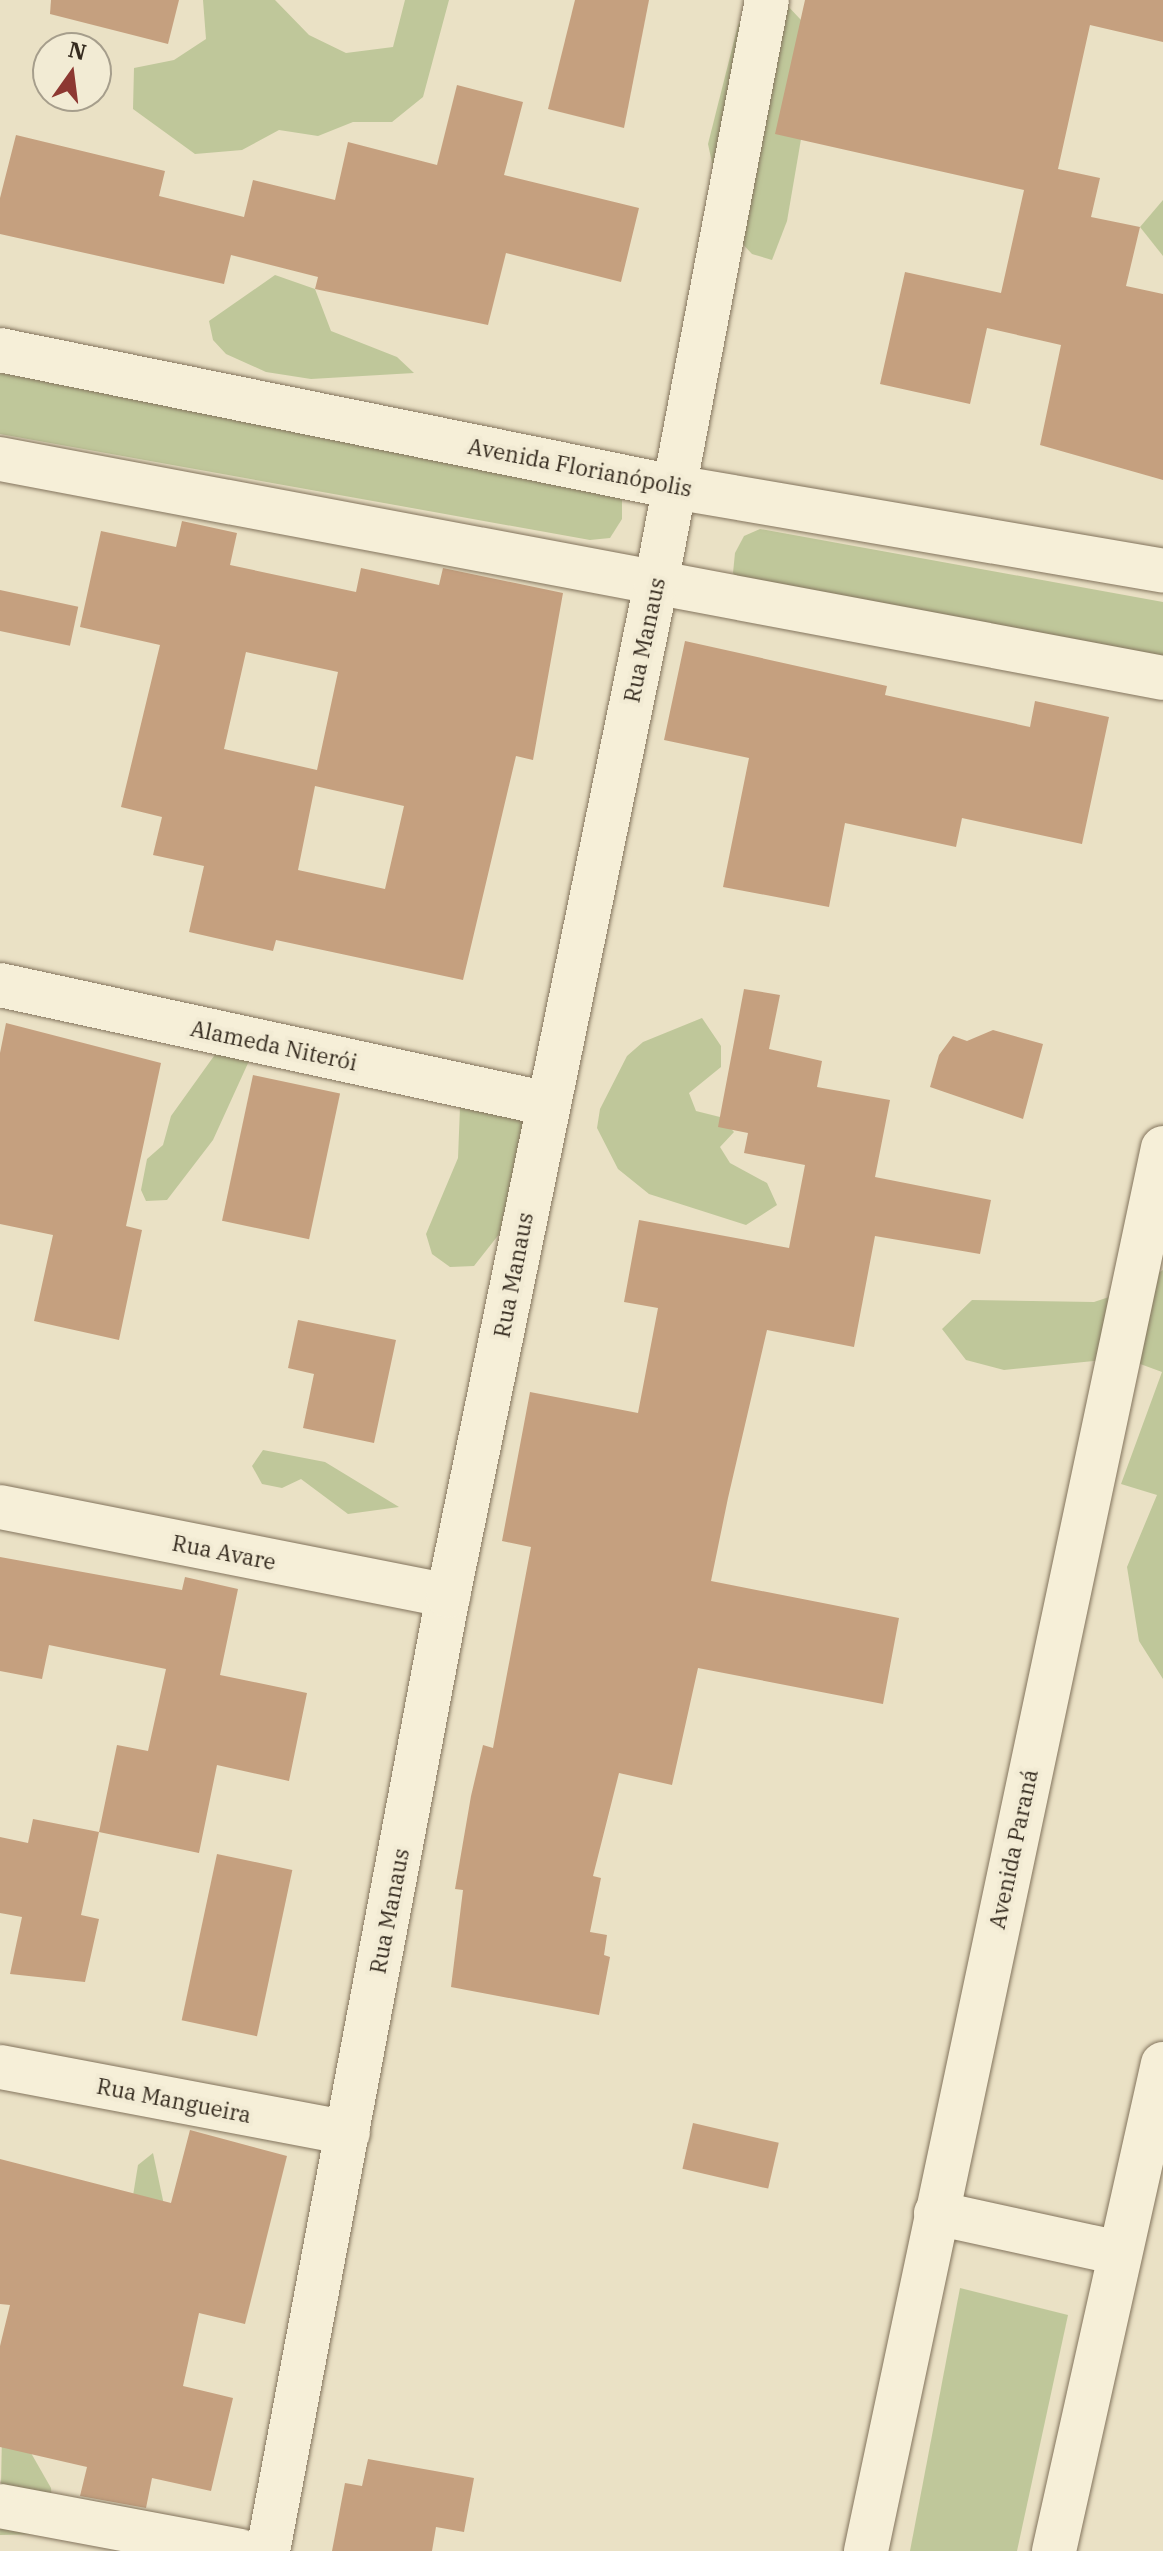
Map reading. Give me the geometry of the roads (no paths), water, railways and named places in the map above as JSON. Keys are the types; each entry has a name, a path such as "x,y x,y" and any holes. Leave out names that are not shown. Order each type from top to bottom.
{"street":[{"name":"Rua Manaus","path":"268,2551 448,1596 656,584 767,0"},
{"name":"Avenida Florianópolis","path":"0,350 674,487 1163,571"},
{"path":"0,459 1163,678"},
{"name":"Alameda Niterói","path":"0,985 548,1104"},
{"name":"Avenida Paraná","path":"866,2551 1163,1148"},
{"name":"Rua Avare","path":"0,1507 448,1596"},
{"path":"1054,2551 1163,2064"},
{"name":"Rua Mangueira","path":"0,2067 348,2133"},
{"path":"936,2213 1119,2253"},
{"path":"0,2506 240,2551"}]}
